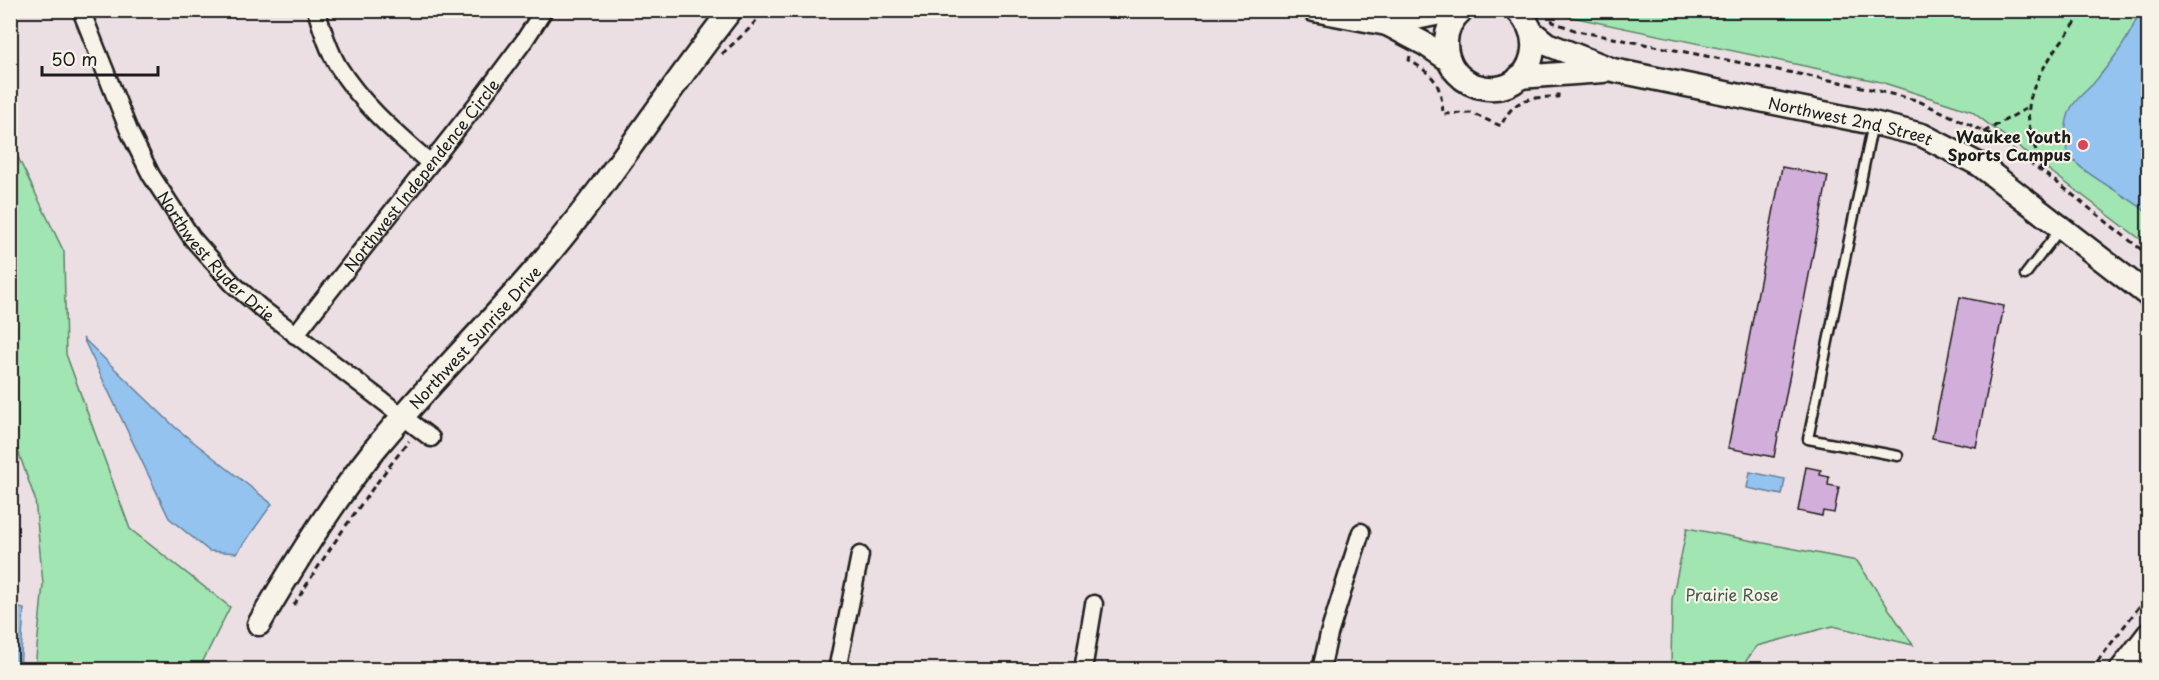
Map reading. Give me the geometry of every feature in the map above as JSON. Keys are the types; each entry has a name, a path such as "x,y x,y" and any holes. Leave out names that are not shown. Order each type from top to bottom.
{"street":[{"name":"Northwest Ryder Drie","path":"81,10 129,131 151,175 192,238 233,284 295,335 431,438"},
{"path":"316,10 323,34 338,65 351,84 378,117 430,163"},
{"name":"Northwest Independence Circle","path":"295,335 524,41 544,10"},
{"name":"Northwest Sunrise Drive","path":"696,55 723,10"},
{"name":"Northwest Sunrise Drive","path":"259,624 337,501 374,451 435,378 490,322 548,256 731,10"},
{"name":"Northwest 2nd Street","path":"1314,10 1386,24 1425,44 1449,60 1459,77 1471,85 1484,89 1499,88 1512,83 1530,61 1534,47 1525,18"},
{"name":"Northwest 2nd Street","path":"1386,24 1455,10"},
{"path":"1449,60 1446,52 1446,37 1450,24 1462,10"},
{"name":"Northwest 2nd Street","path":"1525,18 1547,44 1613,70 1922,135 1980,165 2148,295"},
{"name":"Northwest 2nd Street","path":"1519,77 1613,70"},
{"path":"1321,669 1329,634 1362,532"},
{"path":"837,669 860,555"},
{"path":"1083,669 1094,604"},
{"path":"2121,669 2148,635"}],"lane":[{"path":"1873,123 1808,439 1898,456"},
{"path":"2025,275 2061,228"}],"path":[{"path":"1547,10 1553,22 1569,27"},
{"path":"2043,172 2032,135 2029,107 2040,73 2085,10"},
{"path":"1408,60 1427,71 1438,83 1443,114 1471,113 1501,126 1506,115 1519,102 1537,97 1558,97"},
{"path":"1984,132 2029,107"},
{"path":"2091,669 2148,595"}],"green space":[{"name":"Waukee Youth Sports Campus","path":"1557,10 2148,11 2148,245 1971,111 1881,82 1557,14"},
{"path":"11,143 64,252 66,354 130,529 230,607 199,669 35,669 43,584 35,499 11,431"},
{"name":"Prairie Rose","path":"1687,528 1857,561 1913,645 1833,626 1757,646 1740,669 1671,669 1672,599"}],"water":[{"path":"2139,11 2148,11 2148,213 2076,163 2070,156 2065,139 2067,119 2071,108 2120,49"},
{"path":"83,338 176,428 272,504 237,553 209,551 169,518"},
{"path":"1750,472 1785,479 1782,495 1747,488"},
{"path":"10,606 24,609 20,669 11,669"}],"building":[{"path":"1782,167 1828,176 1774,457 1728,448"},
{"path":"1960,297 2004,306 1976,447 1932,438"},
{"path":"1806,467 1821,470 1820,475 1829,477 1828,485 1839,487 1834,513 1823,511 1822,516 1798,511"}],"place":[{"name":"Waukee Youth Sports Campus","path":"2083,145"}]}
